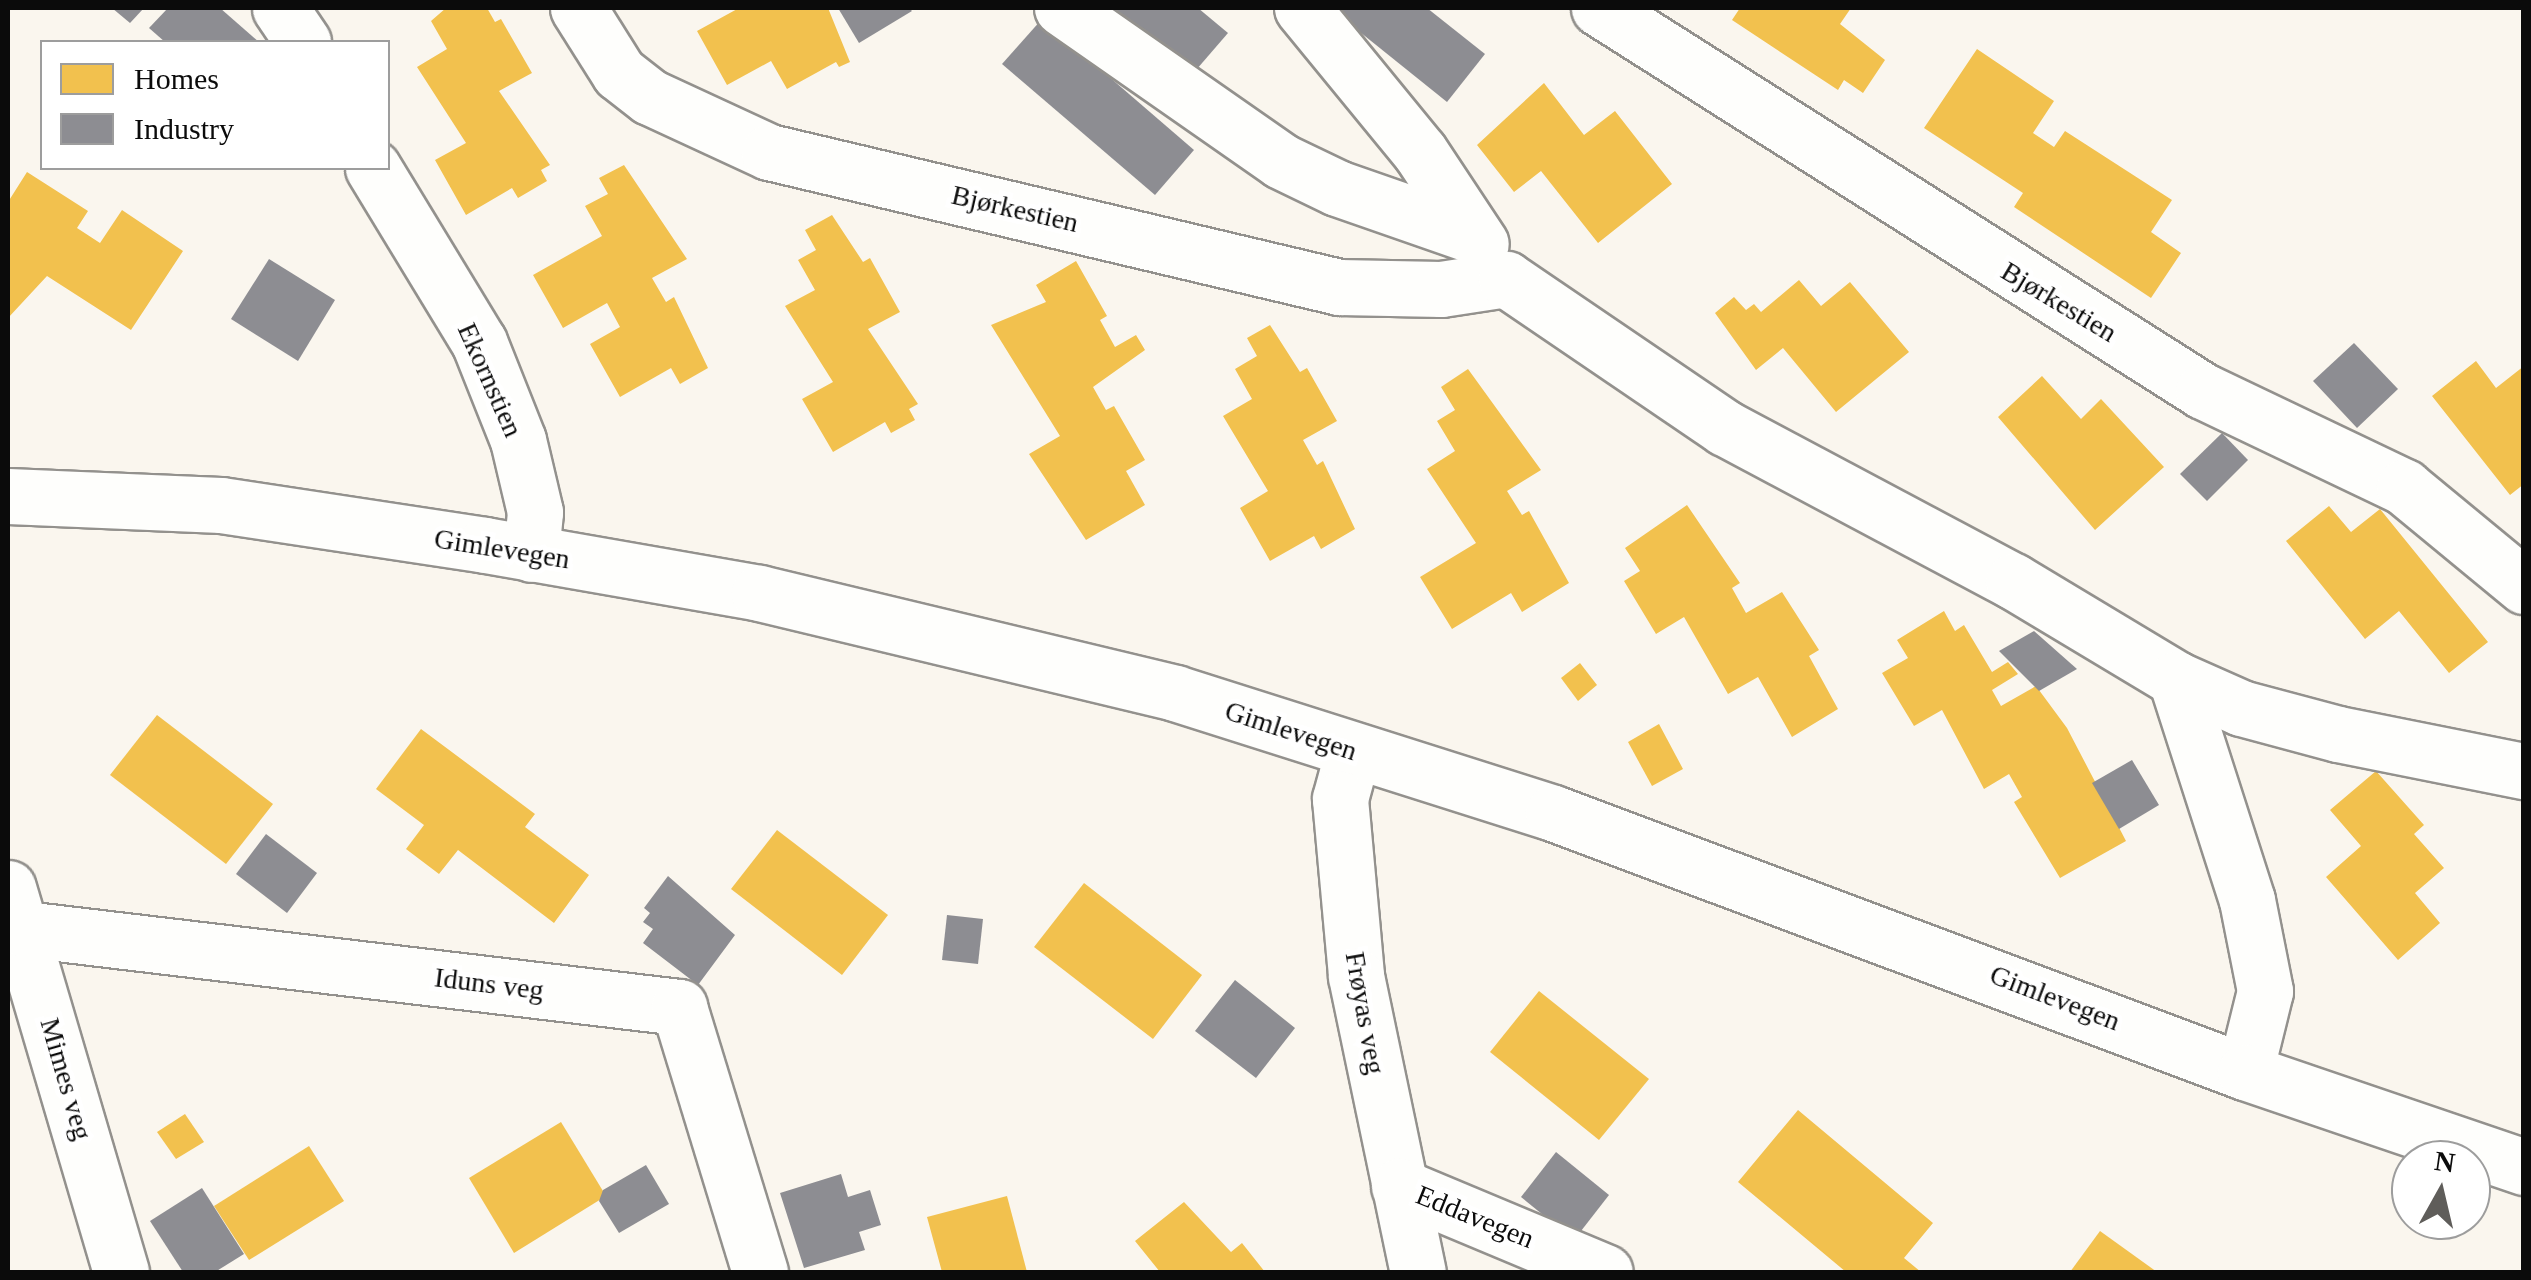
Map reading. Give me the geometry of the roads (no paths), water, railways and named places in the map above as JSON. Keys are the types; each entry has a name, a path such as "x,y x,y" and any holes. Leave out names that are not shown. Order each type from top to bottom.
{"street":[{"path":"280,8 302,40"},
{"name":"Bjørkestien","path":"578,8 620,73 650,98 696,124 769,152 1338,287 1441,289 1491,257"},
{"path":"1062,8 1280,161 1491,257 1726,428 2013,581 2176,679 2241,708 2338,734 2524,770"},
{"path":"1302,8 1420,152 1491,257"},
{"name":"Bjørkestien","path":"1599,8 2203,391 2404,487 2524,586"},
{"name":"Ekornstien","path":"374,170 479,342 522,458 535,512 532,554"},
{"name":"Gimlevegen","path":"8,496 221,505 759,592 1175,693 1553,813 1815,907 2245,1072 2524,1167"},
{"path":"2176,679 2246,900 2265,991 2245,1072"},
{"name":"Frøyas veg","path":"1353,751 1340,799 1350,920 1418,1272"},
{"name":"Mimes veg","path":"16,908 121,1272"},
{"name":"Iduns veg","path":"16,908 679,1007 760,1272"},
{"name":"Eddavegen","path":"1399,1186 1605,1272"}]}
